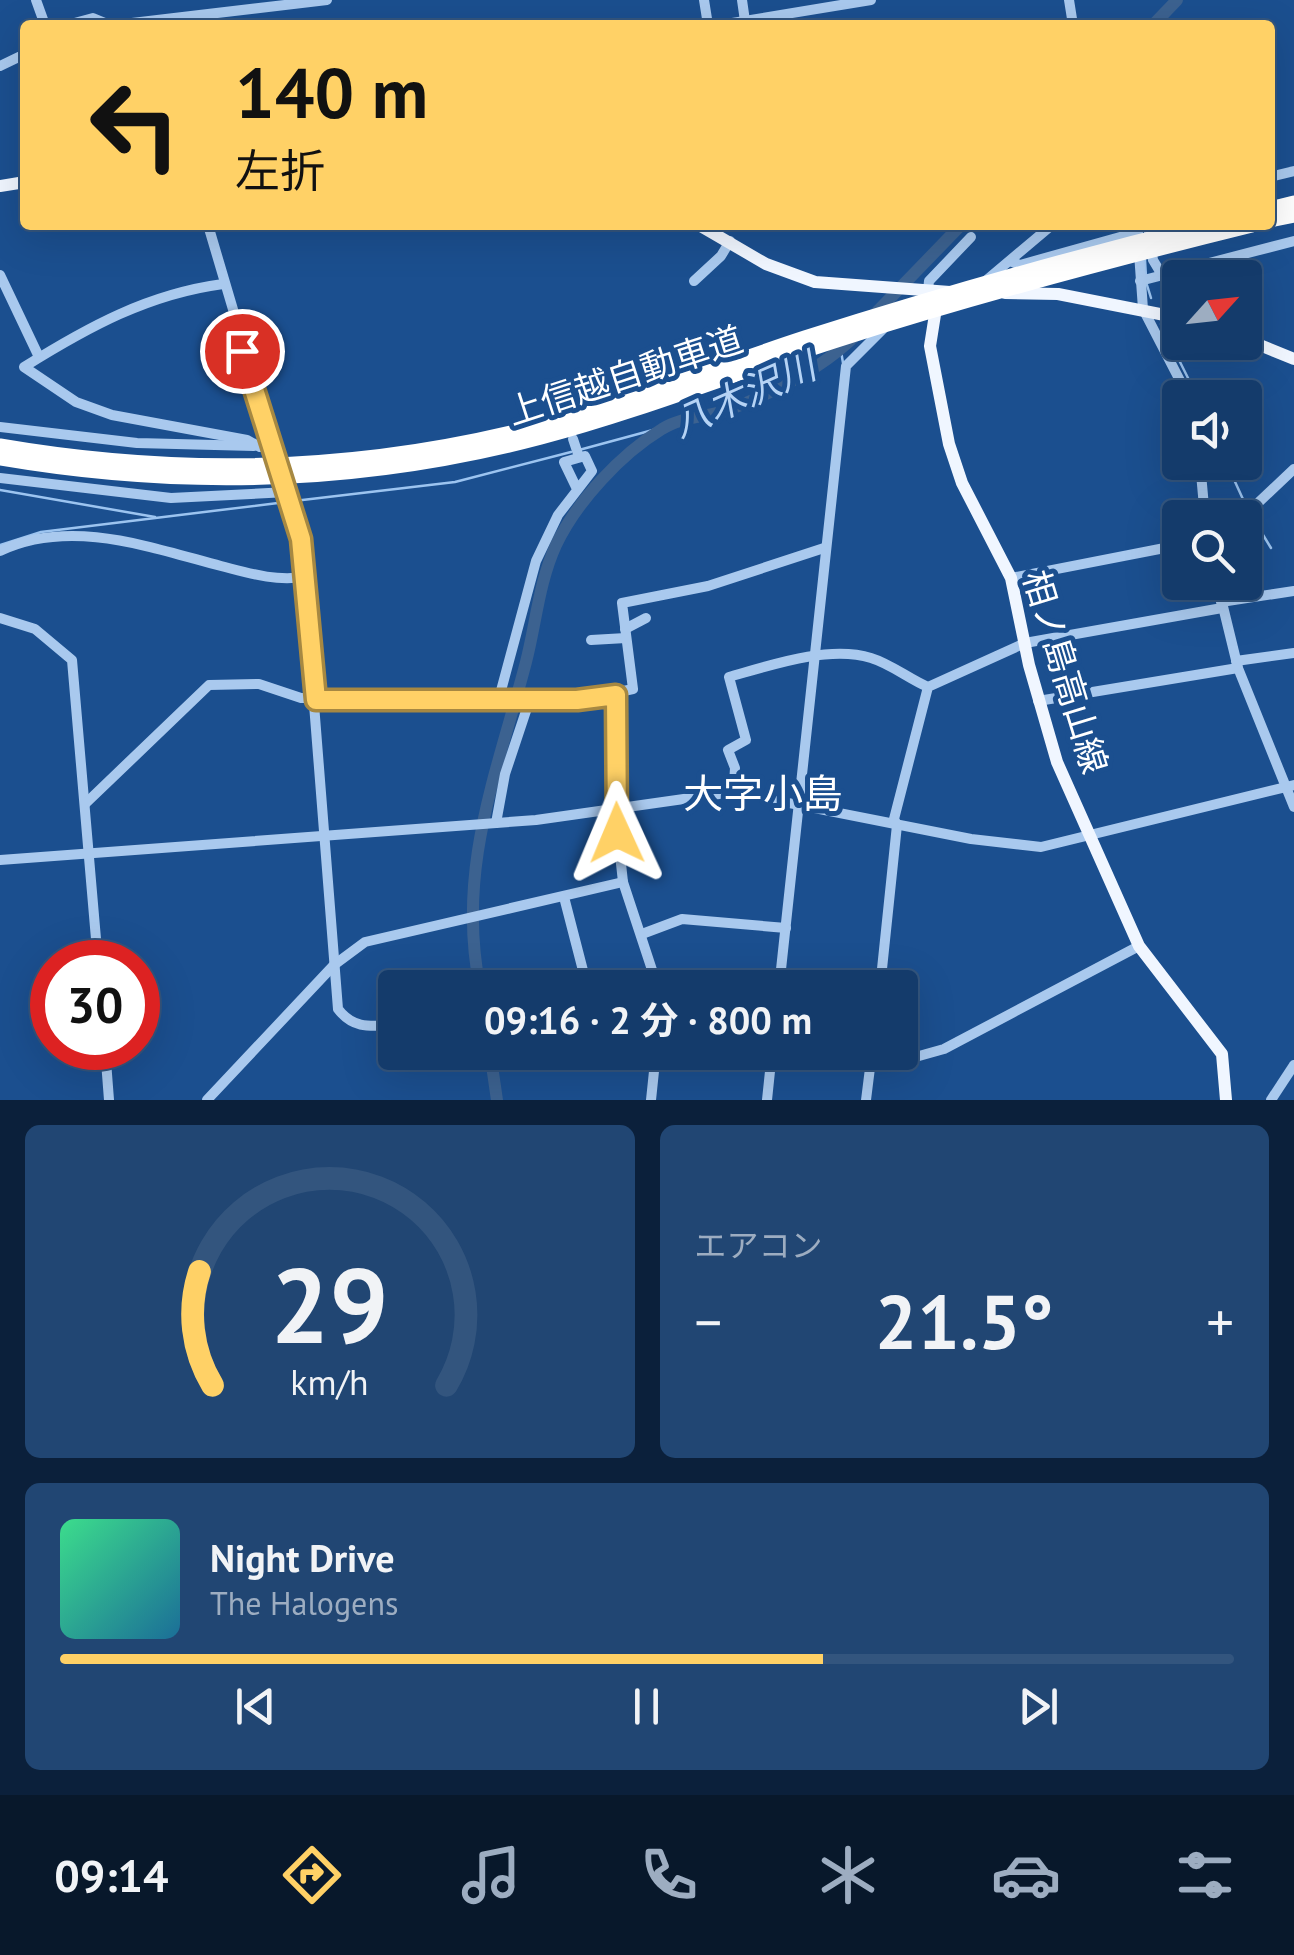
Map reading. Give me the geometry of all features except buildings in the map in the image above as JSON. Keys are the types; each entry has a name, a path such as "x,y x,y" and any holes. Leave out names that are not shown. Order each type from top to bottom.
{"highway":[{"name":"上信越自動車道","path":"0,458 134,474 273,472 407,453 540,426 902,308 1150,233 1188,230"},
{"name":"上信越自動車道","path":"0,446 133,463 273,472"}],"main road":[{"path":"709,230 766,264 815,282 926,291 1058,294 1162,314"},
{"name":"相ノ島高山線","path":"926,291 930,346 950,444 962,483 1011,578 1038,701 1057,762 1138,946 1222,1054 1226,1100"},
{"path":"1262,346 1294,358"}],"street":[{"path":"153,20 327,0"},
{"path":"778,0 780,16"},
{"path":"752,20 780,16 815,4 871,0"},
{"path":"209,230 290,498 305,577 338,1009 348,1021 364,1027 378,1026"},
{"path":"976,292 1046,230"},
{"path":"1271,230 1274,246"},
{"path":"1010,261 1020,265 1150,233"},
{"path":"1144,280 1162,275 1154,260 1150,233"},
{"path":"1150,233 1143,309 1180,380"},
{"path":"781,970 846,366 926,291 929,280 972,236"},
{"path":"694,280 721,256 730,241"},
{"path":"1220,260 1294,241"},
{"path":"0,275 39,358"},
{"path":"223,284 177,290 111,315 24,367 76,402 131,420 213,433 260,446"},
{"path":"0,427 137,444 275,446"},
{"path":"573,440 579,457"},
{"path":"501,698 536,561 558,515 592,471 585,456 564,462 577,489"},
{"path":"1260,500 1294,469"},
{"path":"0,478 171,498 290,498"},
{"path":"0,551 64,533 156,548 266,579 305,577"},
{"path":"84,804 208,686 258,684 316,699 577,700 634,690 622,604 708,586 824,548"},
{"path":"1011,578 1162,549"},
{"path":"928,688 1024,643 1294,591"},
{"path":"1221,600 1237,664 1290,785 1294,807"},
{"path":"0,618 34,629 72,660 96,940"},
{"path":"591,640 625,634 646,618"},
{"path":"1038,701 1294,653"},
{"path":"722,792 734,784 735,768 728,750 746,740 730,678 812,658 854,654 876,660 928,688"},
{"path":"882,970 898,825 894,819 928,688"},
{"path":"616,695 616,809 623,882 654,970"},
{"path":"494,823 505,774 530,699"},
{"path":"0,860 494,823 674,803 722,792 798,802 1014,846 1041,847 1290,785"},
{"path":"206,1100 334,964 366,942 623,882"},
{"path":"564,896 584,970"},
{"path":"642,934 682,919 786,928"},
{"path":"918,1056 944,1049 1138,946"},
{"path":"1271,1100 1294,1065"},
{"path":"107,1070 109,1100"},
{"path":"651,1100 654,1070"},
{"path":"767,1100 770,1070"},
{"path":"866,1100 871,1070"},
{"path":"1280,1087 1294,1089"}],"waterway":[{"name":"八木沢川","path":"1158,20 1177,0"},
{"name":"八木沢川","path":"870,319 956,230"},
{"path":"1145,260 1146,277"},
{"path":"1147,285 1151,298"},
{"path":"1161,324 1189,380"},
{"name":"八木沢川","path":"477,970 473,903 483,822 546,573 565,528 602,480 631,451 662,429 728,410 780,387 829,358 857,334"},
{"path":"841,351 843,363"},
{"path":"579,450 664,427"},
{"path":"294,501 455,482 571,452"},
{"path":"1234,480 1243,500"},
{"path":"0,490 155,517"},
{"path":"0,545 41,532 286,502"},
{"path":"1262,533 1271,548"},
{"name":"八木沢川","path":"493,1070 497,1100"}],"district":[{"name":"大字小島","path":"763,794"}],"route":[{"path":"242,351 266,416 301,539 316,700 577,700 616,695 617,833"}]}
